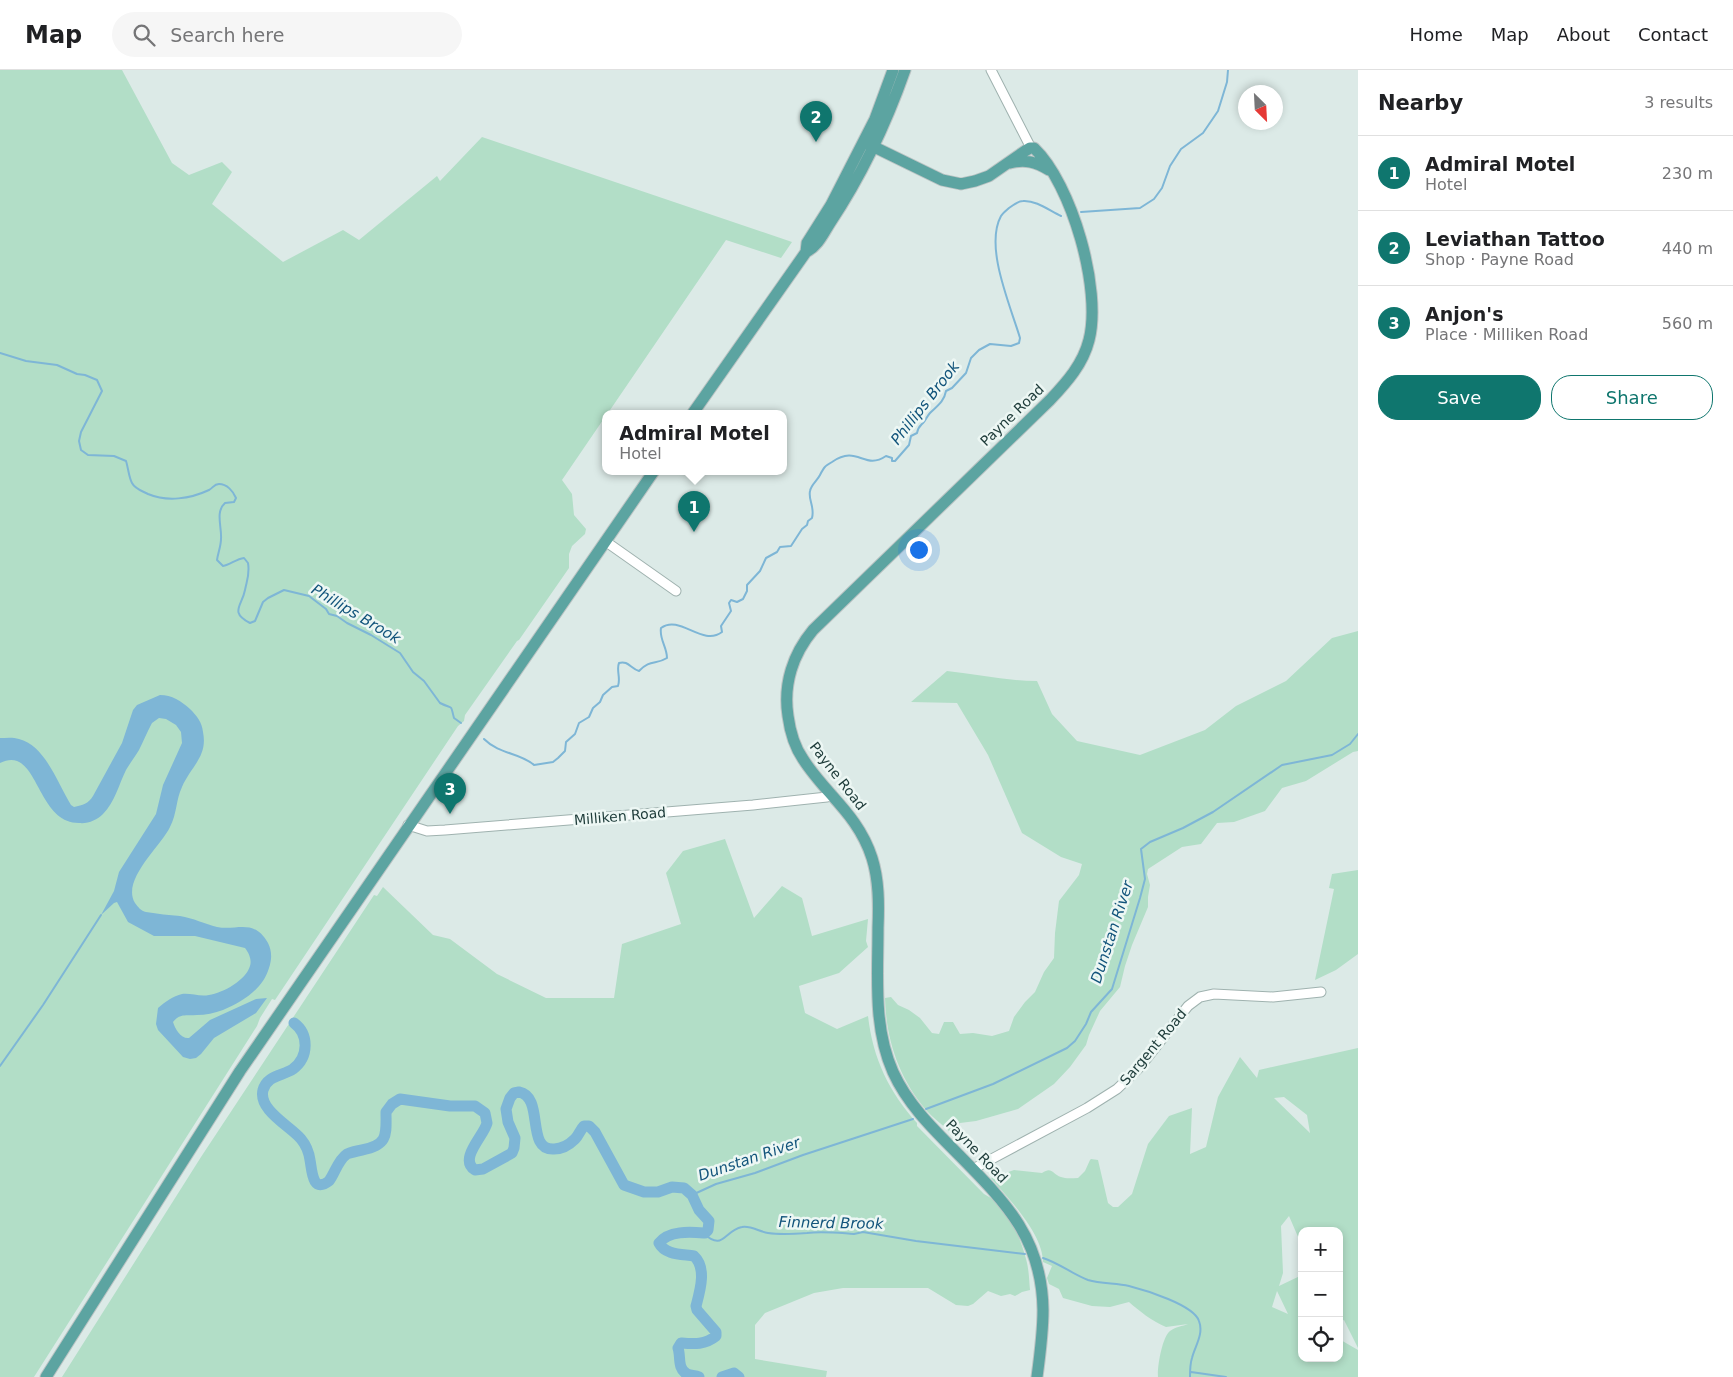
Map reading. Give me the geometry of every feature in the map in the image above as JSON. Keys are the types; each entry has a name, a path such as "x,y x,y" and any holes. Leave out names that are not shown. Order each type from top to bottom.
{"main road":[{"path":"869,145 875,119 893,70"},
{"path":"695,410 806,252 814,248 839,209 869,145 884,125 905,70"},
{"path":"869,145 934,176 954,183 979,180 1031,148"},
{"name":"Payne Road","path":"1031,148 1037,151 1053,173 1076,223 1089,277 1091,319 1090,336 1086,350 1076,370 1062,388 809,634 798,652 792,667 788,688 788,711 790,728 803,759 850,815 863,838 876,874 879,910 878,1011 883,1041 893,1071 917,1111 1000,1197 1015,1217 1030,1245 1037,1268 1043,1309 1038,1377"},
{"path":"1006,164 1031,161 1053,173"},
{"path":"46,1377 240,1071 651,475"}],"street":[{"path":"991,70 1031,148"},
{"path":"605,541 676,591"},
{"name":"Milliken Road","path":"408,825 427,830 445,830 753,805 827,797 832,794"},
{"name":"Sargent Road","path":"973,1169 1087,1108 1117,1089 1140,1067 1188,1006 1200,997 1214,994 1273,997 1321,992"}],"green space":[{"path":"0,70 122,70 172,163 189,175 222,162 232,172 212,204 283,262 343,230 359,240 437,176 440,181 482,137 792,242 781,258 726,240 610,410 602,410 602,421 562,480 572,494 574,515 586,529 585,534 572,546 569,554 569,568 465,715 464,721 458,726 275,1000 272,999 257,1026 34,1377 0,1377"},
{"path":"1358,631 1358,751 1353,752 1306,781 1282,788 1265,811 1234,822 1217,823 1201,844 1182,847 1148,869 1147,874 1150,885 1148,907 1132,945 1120,987 1100,1011 1086,1045 1070,1067 1054,1084 1018,1109 976,1121 960,1123 949,1131 926,1110 901,1072 891,1043 885,998 891,997 898,1005 920,1018 932,1033 939,1034 944,1022 953,1022 960,1034 973,1033 992,1036 1009,1031 1014,1017 1035,992 1044,972 1054,958 1059,901 1079,875 1082,864 1061,857 1022,833 988,755 957,703 911,702 947,671 1003,679 1037,681 1052,714 1077,741 1140,755 1205,730 1236,706 1286,681 1332,638"},
{"path":"725,839 754,918 782,886 802,898 812,936 868,919 866,941 868,947 839,973 799,986 805,1013 837,1029 868,1016 870,1032 878,1061 898,1099 917,1123 917,1126 984,1194 1006,1213 1016,1231 1026,1259 1030,1290 1015,1296 1010,1294 1001,1296 988,1291 968,1306 956,1305 928,1288 843,1288 814,1293 765,1313 755,1325 755,1359 827,1371 826,1377 62,1377 201,1157 374,895 377,896 383,887 433,935 450,939 497,974 546,998 614,998 622,944 681,924 666,873 683,851"},
{"path":"1358,870 1358,954 1336,970 1315,980 1334,889 1329,888 1332,874"},
{"path":"1358,1048 1358,1348 1343,1320 1343,1227 1298,1227 1298,1237 1289,1216 1281,1226 1283,1273 1279,1286 1298,1277 1298,1362 1343,1362 1343,1341 1358,1350 1358,1377 1158,1377 1158,1367 1167,1334 1174,1328 1188,1324 1166,1327 1151,1319 1129,1302 1110,1307 1092,1306 1063,1298 1059,1289 1049,1284 1047,1278 1052,1266 1043,1262 1042,1251 1024,1217 991,1178 1014,1170 1042,1173 1050,1170 1063,1178 1078,1178 1085,1171 1091,1159 1098,1160 1108,1203 1113,1207 1118,1207 1132,1194 1148,1144 1169,1116 1192,1108 1190,1154 1206,1147 1218,1097 1240,1057 1257,1078 1259,1070","holes":["1284,1097 1307,1115 1310,1133 1274,1098","1277,1291 1288,1314 1272,1307"]}],"water":[{"path":"160,695 176,699 195,714 202,728 204,741 201,755 180,792 170,827 144,864 133,884 132,894 135,903 141,910 146,912 185,917 217,927 251,928 263,935 268,943 271,955 266,976 257,988 244,999 220,1011 203,1015 181,1016 173,1022 181,1035 189,1038 210,1020 256,999 267,998 256,1013 214,1038 201,1054 196,1058 190,1059 183,1057 158,1030 156,1024 158,1008 182,994 209,995 221,992 233,985 248,971 251,964 249,954 245,948 195,936 154,936 128,922 117,902 101,915 114,891 119,872 156,814 163,785 182,743 181,732 176,725 166,719 159,718 152,723 139,750 126,770 111,804 101,816 86,823 65,820 54,811 23,764 13,760 0,763 0,738 17,738 28,743 36,749 50,766 71,805 74,807 83,805 93,796 122,743 133,710 137,705"}],"waterway":[{"name":"Phillips Brook","path":"1081,212 1140,208 1154,199 1162,188 1170,166 1181,149 1203,133 1218,111 1227,82 1228,70"},
{"name":"Phillips Brook","path":"484,739 496,748 534,765 553,762 565,751 566,742 575,734 579,723 589,717 603,695 612,687 618,686 619,663 625,663 639,671 650,663 667,658 661,636 661,628 668,625 676,625 707,636 714,636 722,632 721,626 731,611 729,603 731,600 737,602 743,599 747,591 747,585 760,571 766,558 777,552 780,547 791,546 812,518 813,510 810,491 825,467 841,457 848,456 872,461 886,456 895,461 909,445 911,436 917,433 919,427 929,414 942,401 946,391 952,388 966,373 971,358 979,350 990,344 1011,346 1019,343 1020,338 997,260 997,229 1001,216 1014,204 1021,201 1038,204 1061,216"},
{"name":"Phillips Brook","path":"0,353 26,361 57,365 97,380 102,391 81,432 79,441 81,450 88,455 114,456 126,461 131,481 139,490 171,499 194,496 209,490 217,484 225,485 231,490 236,498 234,502 225,503 220,511 221,542 217,560 223,566 244,558 248,563 247,580 238,608 238,612 244,619 250,623 255,621 263,602 284,590 309,596 326,609 329,614 337,616 400,653 413,672 424,681 440,703 451,708 454,718 461,723"},
{"name":"Dunstan River","path":"926,1109 993,1084 1067,1048 1075,1041 1091,1012 1112,989 1145,879 1141,849 1150,842 1183,828 1213,812 1282,765 1332,755 1350,744 1358,734"},
{"path":"0,1066 43,1005 101,915"},
{"name":"Dunstan River","path":"294,1023 299,1028 304,1039 305,1046 302,1058 293,1069 268,1081 263,1090 263,1097 270,1111 303,1141 309,1155 312,1174 319,1185 329,1181 339,1163 347,1154 371,1148 381,1142 386,1132 386,1112 392,1104 400,1099 450,1106 475,1106 485,1113 487,1123 473,1147 469,1160 475,1170 483,1169 512,1153 515,1138 508,1122 506,1109 510,1098 514,1093 519,1092 527,1096 531,1103 537,1133 540,1142 545,1147 554,1149 566,1146 575,1139 584,1126 589,1126 595,1132 624,1185 644,1192 658,1192 672,1187 684,1188 692,1195 699,1210 709,1221 708,1230 705,1233 687,1232 674,1234 659,1243 665,1250 670,1252 694,1256 700,1267 701,1280 696,1306 697,1310 716,1332 716,1336 695,1344 681,1343 678,1348 684,1372 699,1377"},
{"name":"Dunstan River","path":"692,1195 716,1184 755,1173 803,1155 913,1119"},
{"name":"Finnerd Brook","path":"703,1233 715,1241 720,1241 731,1232 742,1227 778,1234 819,1232 854,1234 863,1232 916,1241 1025,1254"},
{"name":"Finnerd Brook","path":"1043,1258 1088,1280 1136,1288 1168,1299 1188,1309 1195,1315 1200,1326 1198,1340 1191,1360 1190,1377"},
{"path":"1191,1372 1226,1377"},
{"path":"722,1377 734,1373 739,1377"}],"place":[{"name":"Leviathan Tattoo","path":"816,142"},
{"name":"Admiral Motel","path":"694,532"},
{"name":"Anjon's","path":"450,814"}]}
